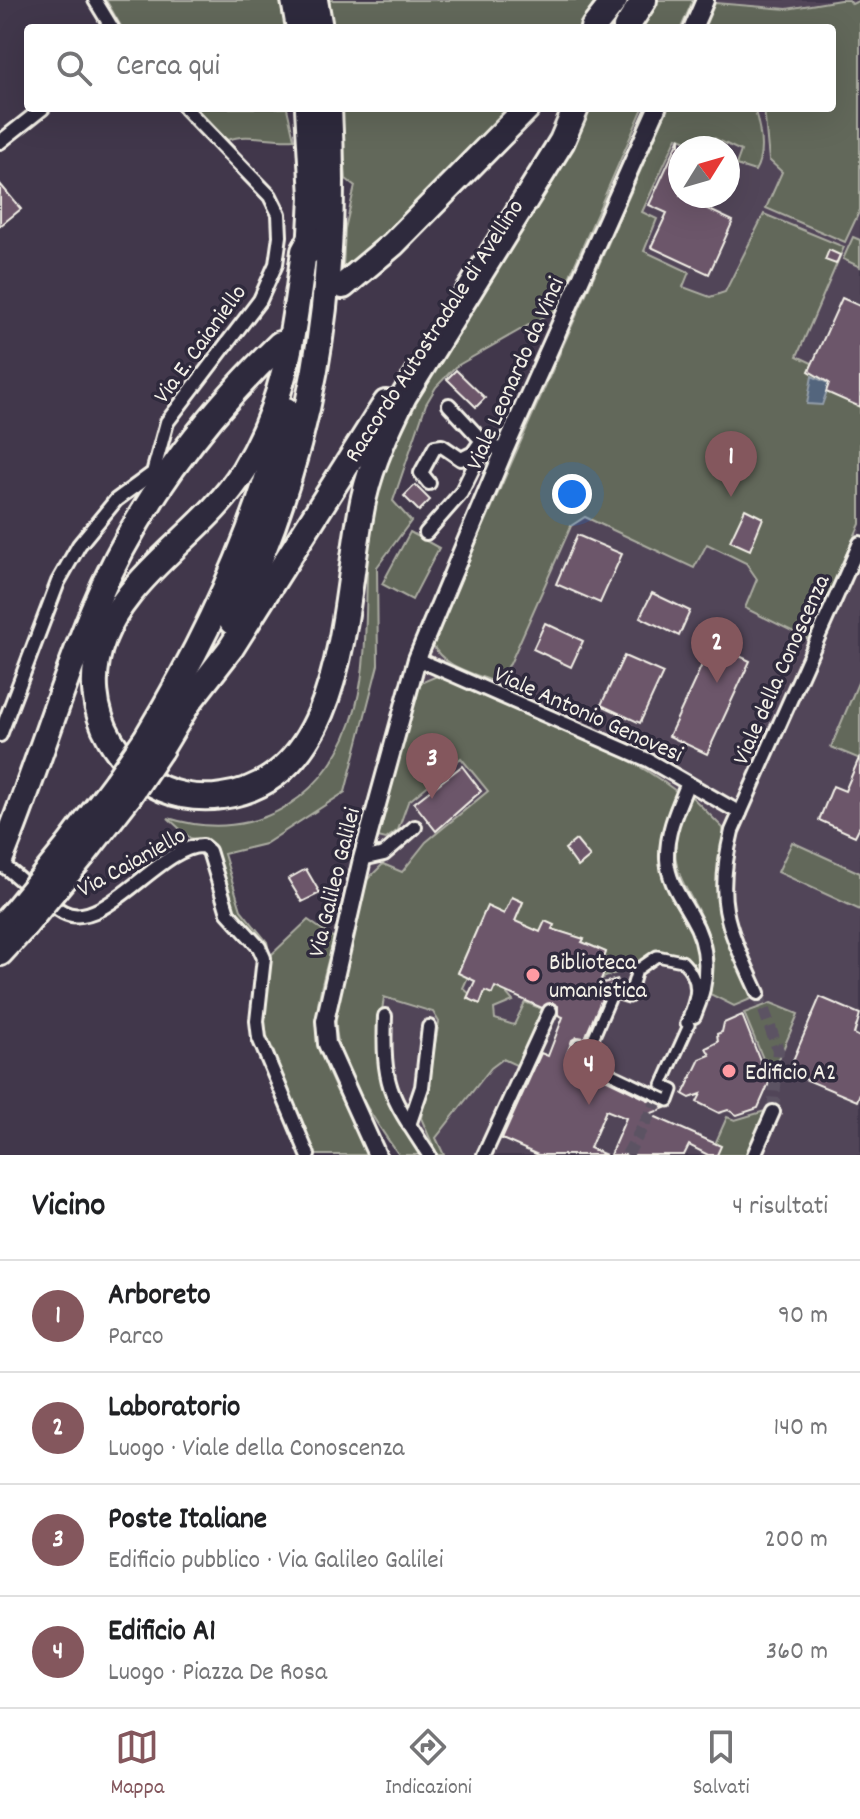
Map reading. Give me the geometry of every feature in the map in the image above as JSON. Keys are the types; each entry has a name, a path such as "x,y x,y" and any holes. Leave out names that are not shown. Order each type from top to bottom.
{"highway":[{"path":"294,0 298,24"},
{"path":"315,0 319,24"},
{"path":"596,24 615,0"},
{"path":"629,24 644,0"},
{"path":"153,744 214,618 269,474 302,335 319,112"},
{"path":"0,953 13,922 76,851 153,744 189,702 245,595 285,493 320,352 329,283 333,209 319,112"},
{"path":"343,286 393,244 523,112"},
{"name":"Raccordo Autostradale di Avellino","path":"189,702 231,648 573,112"},
{"path":"311,238 304,251 282,391 265,430 226,497 129,594 102,644 93,695 98,720 114,749 131,768 151,784 172,793 208,798 242,793 279,775 305,745 327,699 336,664 365,494 386,434 404,396 562,141 574,112"},
{"path":"0,861 94,607 125,545 161,484 206,424 241,382 280,344"}],"street":[{"path":"95,0 110,24"},
{"path":"695,24 705,0"},
{"path":"0,142 38,112"},
{"name":"Via E. Caianiello","path":"0,735 58,582 79,545 116,500 153,473 167,422 260,300 276,264 279,214 270,196 189,112"},
{"name":"Viale Leonardo da Vinci","path":"417,659 504,451 655,112"},
{"path":"449,405 483,442 504,451"},
{"path":"429,483 421,473 422,467 435,447 442,446 461,459 473,453 483,442"},
{"path":"426,533 461,493 483,442"},
{"name":"Viale della Conoscenza","path":"758,993 729,928 723,904 725,861 740,813 860,543"},
{"name":"Viale Antonio Genovesi","path":"417,659 648,760 740,813"},
{"name":"Via Galileo Galilei","path":"377,1155 327,1044 325,1021 362,859 417,659"},
{"path":"688,783 673,817 667,860 670,878 699,931 707,960 703,996 694,1016"},
{"path":"362,859 384,854 415,827"},
{"name":"Via Caianiello","path":"0,861 63,912 83,915 120,896 174,857 195,846 203,846 209,851 228,913 259,947 264,958 257,1021 259,1038 308,1155"},
{"path":"657,956 671,956 691,969 696,979 697,997 686,1023 689,1025 662,1085 673,1090 669,1101 576,1057 579,1044 589,1048 613,992 629,997 637,970 646,961 657,956"},
{"path":"484,1155 550,1011"},
{"path":"385,1016 383,1059 388,1090 429,1155"},
{"path":"409,1125 422,1087 429,1027"},
{"path":"754,1155 773,1112"},
{"name":"Via Galileo Galilei","path":"359,1113 390,1155"}],"shaded area":[{"path":"717,0 860,0 860,1155 399,1155 378,1126 337,1040 336,1025 367,880 432,643 666,112 836,112 836,24 706,24"}],"green space":[{"path":"106,0 281,0 285,24 120,24"},
{"path":"326,0 596,0 581,24 330,24"},
{"path":"651,0 693,0 683,24 636,24"},
{"path":"840,0 849,0 852,4 860,0 860,210 845,242 766,208 782,172 769,160 764,112 836,112 836,24 706,24 715,3 787,9"},
{"path":"197,112 288,112 294,139 243,137 227,140"},
{"path":"341,112 510,112 364,257 343,269 345,229 355,186 346,179"},
{"path":"582,112 641,112 555,310 455,367 436,387 426,404 393,501 411,521 377,567 378,665 345,792 265,844 224,854 241,910 267,942 270,956 308,920 334,938 318,1007 319,1045 330,1077 370,1155 315,1155 264,1044 265,946 233,913 212,847 206,841 190,838 168,818 201,825 232,825 261,818 287,806 310,788 330,765 345,738 361,682 369,530 374,494 405,415"},
{"path":"666,112 755,112 761,140 755,171 740,166 740,136 668,136 668,156 642,212 657,219 644,251 689,272 683,287 710,297 725,292 764,214 844,247 797,356 860,386 860,524 808,639 745,608 757,579 746,563 707,544 694,568 585,517 571,526 510,664 495,682 451,664 432,643"},
{"path":"853,237 860,240 860,267 843,259"},
{"path":"410,532 439,548 412,600 382,584"},
{"path":"437,676 591,740 621,755 676,791 675,812 664,854 664,876 697,939 701,966 696,979 691,969 657,956 601,979 609,961 604,958 606,952 590,945 580,946 583,939 552,929 554,925 534,946 515,921 523,902 512,897 504,914 487,907 458,972 468,977 463,988 480,1003 485,991 499,977 512,983 507,994 513,1001 494,1009 495,1019 514,1025 525,1002 542,1009 518,1066 503,1059 491,1068 436,1138 444,1155 437,1155 421,1118 439,1022 433,1012 384,997 380,1044 385,1081 391,1098 423,1155 399,1155 379,1127 350,1074 338,1040 337,1007 343,970 367,880 383,864 402,872 426,842 488,791 461,758 408,802 398,830 386,839 378,837 418,684"},
{"path":"860,678 860,759 831,747"},
{"path":"691,796 723,828 725,840 718,890 727,936 753,998 734,1006 710,994 713,966 711,945 676,859 675,843 679,825"},
{"path":"792,842 860,873 860,910 778,872"},
{"path":"771,1003 798,1014 771,1078 744,1013"},
{"path":"765,1111 749,1155 717,1155 715,1144 727,1117 735,1120"}],"water":[{"path":"812,376 860,397 827,391 822,405 807,404"}],"building":[{"path":"668,164 668,208 705,208 733,221 709,274 651,247 667,213 649,205"},
{"path":"0,184 21,209 0,226"},
{"path":"829,250 840,255 836,264 825,260"},
{"path":"842,298 860,306 860,407 826,392 829,383 809,371"},
{"path":"456,370 485,398 476,407 447,379"},
{"path":"415,485 430,500 419,511 404,496"},
{"path":"745,509 763,518 750,550 730,541"},
{"path":"577,535 622,554 600,603 556,584"},
{"path":"652,593 690,611 679,636 640,617"},
{"path":"545,623 583,641 571,667 533,649"},
{"path":"712,643 750,661 707,754 669,736"},
{"path":"624,656 663,673 640,723 601,705"},
{"path":"860,756 860,826 855,836 819,820 833,786 845,791"},
{"path":"462,766 481,791 436,831 414,803"},
{"path":"576,840 590,857 578,867 565,849"},
{"path":"306,869 320,893 302,902 288,879"},
{"path":"512,897 523,902 515,921 540,932 545,921 554,925 552,929 584,939 582,942 606,952 604,958 609,961 599,984 618,979 606,989 585,1038 572,1040 568,1061 665,1108 649,1114 721,1146 717,1155 708,1155 689,1145 684,1155 610,1155 626,1118 606,1110 590,1148 606,1155 538,1155 502,1139 541,1053 548,1056 563,1017 558,1015 558,1006 553,1003 542,1008 495,987 492,994 485,991 480,1004 467,998 475,981 458,973 487,906 504,914"},
{"path":"820,997 860,1014 854,1034 860,1037 860,1093 857,1101 788,1072"},
{"name":"Edificio A2","path":"742,1015 769,1083 758,1108 737,1115 728,1110 719,1113 697,1102 701,1094 690,1098 683,1094 700,1059 710,1055 706,1048 718,1042 717,1034 722,1032 724,1023"}],"tunnel":[{"path":"758,993 778,1050 773,1112"},
{"path":"627,1155 664,1089"}],"place":[{"name":"Arboreto","path":"731,497"},
{"name":"Laboratorio","path":"717,683"},
{"name":"Poste Italiane","path":"432,799"},
{"name":"Biblioteca umanistica","path":"533,975"},
{"name":"Edificio A2","path":"729,1071"},
{"name":"Edificio A1","path":"589,1105"}]}
